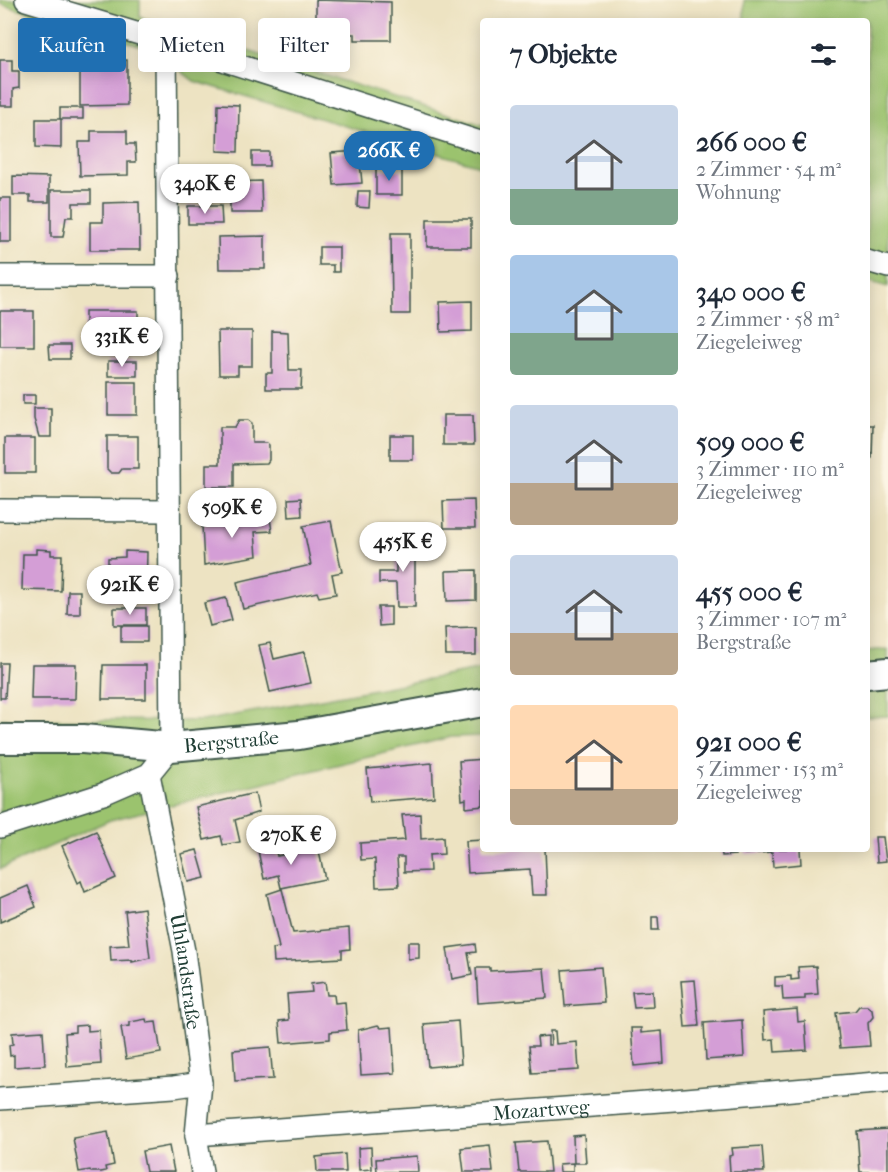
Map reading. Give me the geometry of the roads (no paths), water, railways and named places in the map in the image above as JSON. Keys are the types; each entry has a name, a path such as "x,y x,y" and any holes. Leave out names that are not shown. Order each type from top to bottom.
{"street":[{"path":"26,0 138,34"},
{"path":"246,67 480,142"},
{"path":"0,739 83,740 171,747 166,72"},
{"path":"870,262 888,267"},
{"path":"0,276 169,276"},
{"path":"0,510 168,511"},
{"path":"870,674 888,672"},
{"name":"Bergstraße","path":"0,827 103,794 149,774 171,747 299,735 480,703"},
{"name":"Uhlandstraße","path":"149,774 184,951 201,1083 196,1135 202,1172"},
{"name":"Mozartweg","path":"196,1135 888,1082"},
{"path":"0,1099 174,1087 201,1083"}]}
